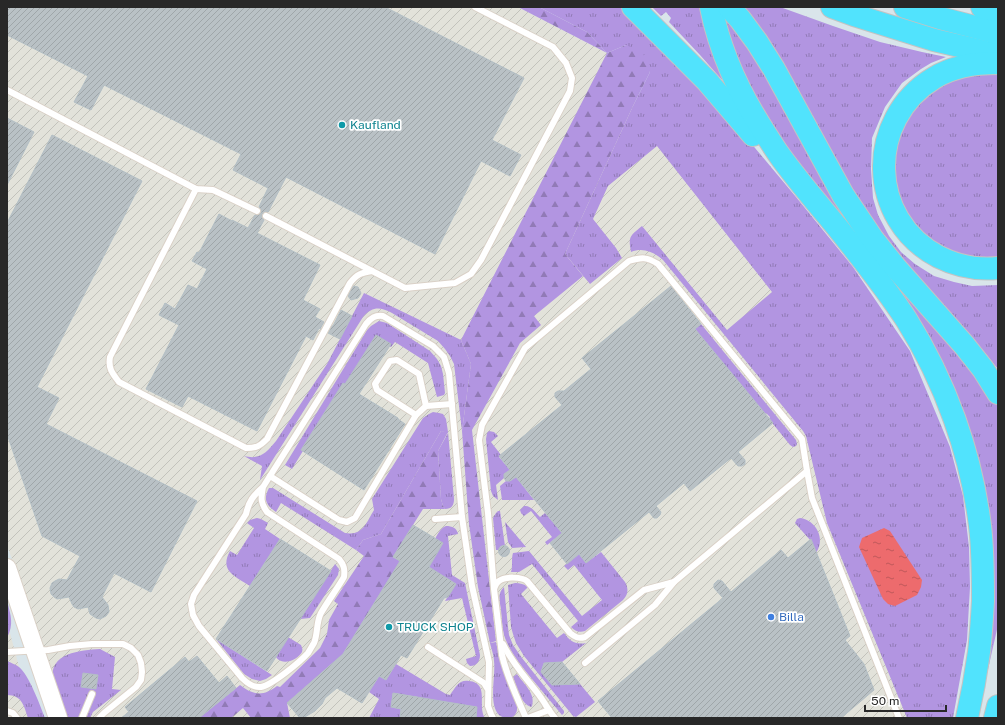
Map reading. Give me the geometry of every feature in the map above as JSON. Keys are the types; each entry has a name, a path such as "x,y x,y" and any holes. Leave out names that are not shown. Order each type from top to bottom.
{"highway":[{"path":"633,7 707,81 771,156 837,228"},
{"path":"711,7 717,33 726,60 751,111 779,155 876,276 906,320 930,362 946,397 964,446 980,527 982,559 982,619 979,651 974,686 967,718"},
{"path":"729,7 757,42 774,69 843,195 872,238 896,268 984,369 998,393"},
{"path":"832,7 934,40 998,55"},
{"path":"905,7 998,33"},
{"path":"982,7 998,11"},
{"path":"998,63 970,65 946,71 930,80 915,92 906,101 893,123 885,147 883,166 885,185 893,209 902,225 914,239 934,254 957,264 969,267 998,268"},
{"path":"995,718 998,706"}],"main road":[{"path":"7,568 58,718"}],"lane":[{"path":"266,216 405,288 455,283 471,274 481,260 570,91 572,78 566,63 553,47 475,7"},
{"path":"7,90 196,189 213,190 257,212"},
{"path":"196,189 110,357 109,365 119,382 246,448 254,448 261,445 267,439 350,283 355,276 372,271"},
{"path":"549,710 527,718 505,666 494,589 488,513 479,440 482,425 525,348 629,261 638,258 650,259 658,264 802,439 812,498 899,718"},
{"path":"263,487 261,502 267,512 339,559 345,570 344,577 320,615 315,641 308,652 295,665 272,682 260,687 248,684 199,626 193,615 191,604 194,595 246,514 248,504 254,495 263,487 370,319 377,316 383,316 433,346 444,357 449,373 462,517 472,586 489,662 488,706 493,718"},
{"path":"416,415 378,390 376,384 390,361 397,360 419,374 426,406"},
{"path":"270,476 339,520 347,522 355,518 416,415 426,406 452,404"},
{"path":"585,663 655,605 674,582 807,471"},
{"path":"435,518 462,517"},
{"path":"494,589 499,580 504,578 524,579 570,633 575,637 580,638 585,637 644,590 674,582"},
{"path":"500,637 512,661 556,718"},
{"path":"7,652 48,650 70,646 116,643 123,644 131,648 138,655 141,663 141,680 136,687 99,718"},
{"path":"428,647 484,683 488,690"},
{"path":"82,718 92,694"},
{"path":"7,711 13,713 17,718"}],"shaded area":[{"path":"7,7 518,7 607,53 657,140 780,292 919,718 68,718 39,632 7,546"},
{"path":"7,622 21,674 40,718 7,718"}],"green space":[{"path":"518,7 539,7 587,32 607,53"},
{"path":"539,7 622,7 662,46 750,142 853,267 910,351 950,447 963,496 969,547 970,587 967,640 953,718 907,718 827,523 806,436 803,431 663,260 644,250 631,252 630,239 642,226 727,330 772,292 657,146 608,186 593,219 622,258 590,284 565,254 650,72 626,45 607,53 587,32"},
{"path":"652,7 700,7 706,33 723,81 669,22 671,18 666,12 661,16"},
{"path":"743,7 780,7 880,42 946,57 931,63 902,83 885,107 872,138 871,169 873,198 878,215 889,236 901,252 915,264 934,276 954,282 972,286 998,285 998,369 968,332 930,293 873,224"},
{"path":"722,8 998,402 998,625 977,718 986,642 956,412 738,75"},
{"path":"626,45 643,53 650,72 565,254 583,276 534,316 541,325 520,343 472,430 496,641 490,643 478,587 469,524 462,431 471,364 461,340 607,53"},
{"path":"974,74 998,74 998,262 968,263 920,239 890,179 901,125 924,96 954,79"},
{"path":"364,293 461,340 471,364 462,431 454,364 445,349 438,341 392,313 380,309 373,309 363,317 260,480 262,466 244,456 259,456 266,452 276,441 327,364"},
{"path":"379,321 387,323 430,351 441,366 445,393 444,395 437,397 428,363 395,342 391,347 376,338 345,386 343,385 292,469 285,465 367,330"},
{"path":"701,324 796,440 796,446 793,447 790,445 769,419 770,417 766,413 765,414 695,329"},
{"path":"433,412 443,414 446,419 448,432 454,499 451,507 445,509 441,499 438,451 448,433 441,431 381,534 363,540 356,550 281,503 276,512 266,502 266,495 269,488 273,488 345,533 360,530 366,524 374,510 372,499 423,418"},
{"path":"441,431 448,432 438,451 441,499 445,509 423,509 393,557 400,561 343,654 287,703 290,718 251,718 243,708 231,718 199,718 240,685 254,693 263,693 272,690 277,686 280,687 320,648 327,634 329,620 338,604 334,601 364,556 356,550 363,540 381,534"},
{"path":"489,431 494,432 498,436 491,442 501,455 499,457 510,470 504,474 504,478 496,485 498,500 493,496 491,491 486,439"},
{"path":"516,477 534,500 502,500 500,486 506,481 510,481"},
{"path":"524,506 531,508 540,517 545,513 562,533 547,545 545,542 552,537 531,511 524,516 521,513 520,510"},
{"path":"498,511 500,511 505,546 501,546 499,550 496,550 493,518"},
{"path":"257,518 268,523 265,529 280,539 250,586 234,576 226,564 230,551 237,555 254,528 247,523 250,520"},
{"path":"800,518 811,522 818,531 820,542 816,553 810,540 795,523 797,519"},
{"path":"505,522 526,547 512,548 508,542"},
{"path":"446,526 450,526 457,530 458,534 448,536 452,575 465,583 480,655 478,663 472,666 467,663 466,659 476,656 462,598 445,601 456,584 438,573 423,576 435,540 438,534"},
{"path":"529,551 582,616 602,600 574,565 568,570 564,566 579,554 586,563 601,552 625,582 627,589 626,596 585,631 576,631 571,627 578,621 532,564 519,572 511,572 513,553"},
{"path":"335,564 339,569 338,575 310,618 300,619"},
{"path":"515,583 528,587 521,594 557,638 564,633 573,642 586,643 562,662 544,663 541,672 552,685 580,684 595,702 576,717 573,716 524,656 516,643 511,627 508,585"},
{"path":"504,587 509,635 513,645 564,711 562,715 521,665 507,644 503,631 500,601 500,592"},
{"path":"7,601 11,616 11,628 7,638"},
{"path":"288,637 301,645 302,651 296,658 284,662 276,657"},
{"path":"216,639 272,675 260,681 252,679 244,674"},
{"path":"496,642 503,669 517,706 516,713 510,718 499,715 494,704 494,659 490,643"},
{"path":"100,649 115,657 112,689 121,690 93,712 90,718 66,718 53,683 53,671 56,664 61,659 75,652"},
{"path":"7,661 19,667 27,677 45,718 28,718 22,702 12,695 7,695"},
{"path":"396,664 450,695 463,681 475,683 481,690 482,707 485,718 476,718 477,707 427,699 416,718 418,697 393,693 391,707 401,709 400,718 369,718 379,699 369,692 379,676 386,680"},
{"path":"517,674 531,693 533,702 531,707 524,702 519,694 513,677"}],"water":[{"path":"884,528 890,531 922,580 921,587 917,595 895,606 888,604 883,599 859,547 862,538"}],"building":[{"name":"Kaufland","path":"7,7 385,7 524,78 492,140 521,155 510,176 481,161 435,254 286,177 268,212 264,212 262,214 262,218 264,220 257,233 320,265 303,300 320,309 315,317 324,322 313,340 306,336 257,431 188,396 182,407 146,389 179,325 159,315 165,303 175,309 188,285 197,289 207,269 192,261 197,252 199,253 219,214 248,228 255,215 261,213 259,207 268,188 233,170 241,154 104,85 91,110 74,102 88,76 7,35"},
{"path":"7,118 34,132 7,185"},
{"path":"52,135 142,181 37,387 59,398 46,424 197,501 151,592 114,573 102,597 108,605 109,612 106,616 100,619 90,614 88,607 78,609 74,607 69,597 57,599 51,594 50,588 52,583 59,579 67,580 80,556 42,536 7,434 7,223"},
{"path":"353,286 358,287 361,293 358,298 351,300 348,296"},
{"path":"671,286 701,324 695,329 773,423 738,452 745,460 745,464 738,466 731,458 690,491 684,483 656,506 661,512 657,518 654,518 649,512 586,563 579,554 567,564 550,543 562,533 516,477 510,481 506,481 504,474 510,470 499,456 562,405 555,397 555,393 558,391 564,391 591,369 582,358"},
{"path":"341,310 352,316 340,339 328,333"},
{"path":"376,335 391,344 359,394 398,418 405,424 364,490 301,450 343,383 345,384"},
{"path":"413,525 443,543 429,567 456,584 448,597 444,598 407,658 401,655 386,680 379,676 362,703 337,688 325,698 322,704 315,711 303,718 300,718 287,703 343,654 400,561 393,557"},
{"path":"280,539 331,571 267,671 216,639"},
{"name":"Billa","path":"811,539 850,636 845,640 864,664 874,690 841,718 612,718 598,701 723,598 714,588 714,584 718,580 722,581 731,592 781,550 788,558"},
{"path":"502,546 506,546 508,547 508,555 502,556 499,553 499,549"},
{"path":"197,656 219,683 227,676 236,688 199,718 121,718 129,712 125,707 185,657 189,662"},
{"path":"562,662 580,684 552,685 541,672 544,663"},
{"path":"83,673 98,675 96,689 81,687"},
{"path":"393,693 477,707 476,718 400,718 401,709 391,707"}],"place":[{"name":"Kaufland","path":"342,125"},
{"name":"Billa","path":"771,617"},
{"name":"TRUCK SHOP","path":"389,627"}]}
